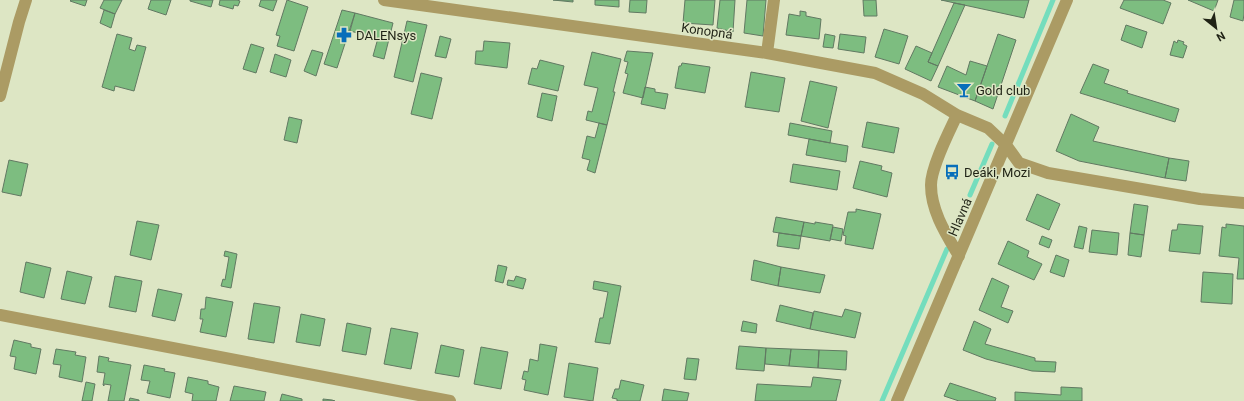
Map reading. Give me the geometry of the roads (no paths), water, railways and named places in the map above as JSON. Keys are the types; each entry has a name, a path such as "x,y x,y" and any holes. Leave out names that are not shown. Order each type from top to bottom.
{"street":[{"path":"0,96 26,0"},
{"name":"Konopná","path":"384,0 767,53 875,74 923,94 957,115 988,128 1006,145 1019,163 1048,173 1200,199 1244,203"},
{"path":"767,53 774,0"},
{"name":"Hlavná","path":"897,401 1067,0"},
{"path":"957,115 936,161 930,183 932,200 942,228 959,256"},
{"path":"0,315 450,401"}],"waterway":[{"path":"1005,116 1053,0"},
{"path":"970,195 992,144"},
{"path":"957,226 967,203"},
{"path":"882,401 947,249"}],"place":[{"name":"DALENsys","path":"344,35"},
{"name":"Gold club","path":"964,90"},
{"name":"Deáki, Mozi","path":"952,172"}]}
